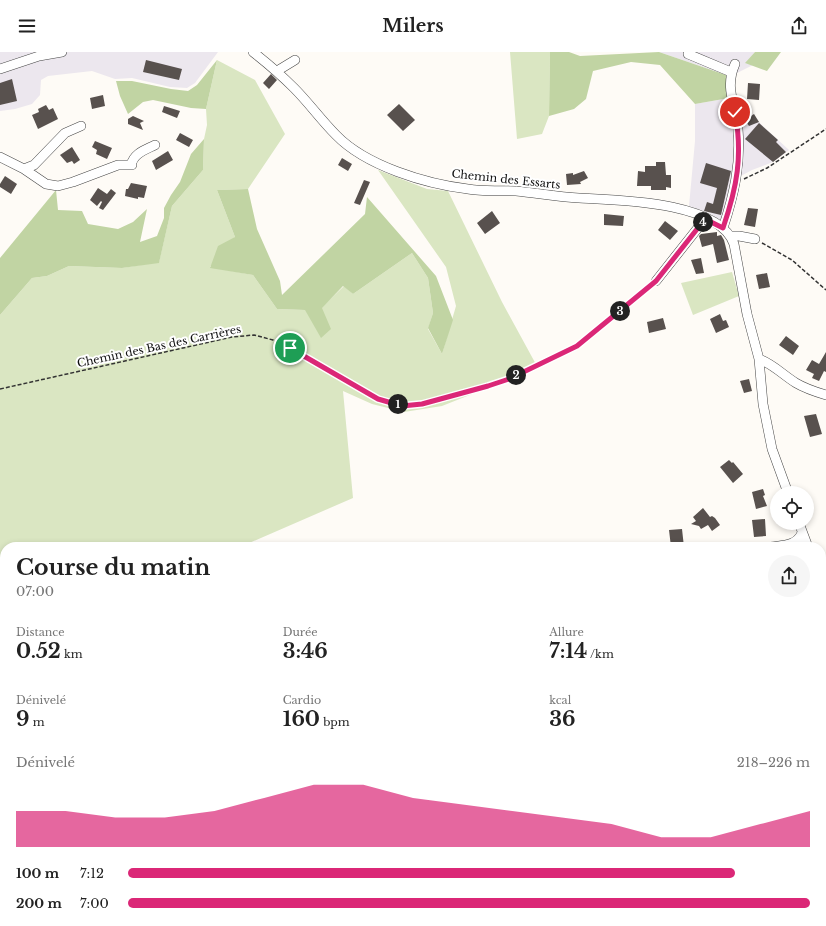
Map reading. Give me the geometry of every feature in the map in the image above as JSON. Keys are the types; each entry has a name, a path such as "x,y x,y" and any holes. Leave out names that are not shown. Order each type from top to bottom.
{"street":[{"path":"0,70 33,58 62,52"},
{"name":"Chemin des Essarts","path":"253,52 277,71 294,88 336,136 356,152 381,166 436,182 468,189 518,192 545,196 644,202 686,210 723,228 731,236"},
{"path":"688,54 733,68 729,84 738,129 737,182 723,228"},
{"path":"277,71 295,60"},
{"path":"24,169 34,165 65,133 81,126"},
{"path":"0,157 24,169 46,184 58,186 118,165 131,165 132,159 136,155 155,145"},
{"path":"656,281 705,219"},
{"path":"755,239 731,236 759,359 763,404 772,449 785,486"},
{"path":"759,359 769,362 797,383 815,392 826,395"},
{"path":"801,530 806,542"},
{"path":"795,542 802,533"}],"path":[{"path":"737,182 767,168 826,129"},
{"path":"755,239 792,260 826,290"},
{"name":"Chemin des Bas des Carrières","path":"0,389 232,337 254,336 273,340 290,348 378,399 402,406 422,404 509,379 577,346 656,281"}],"shaded area":[{"path":"0,52 218,52 195,83 187,88 170,87 132,78 115,79 92,71 48,76 41,80 40,95 32,104 15,109 0,111"},
{"path":"659,52 755,52 746,63 753,65 737,73 736,64 733,59 726,75"},
{"path":"729,98 735,125 735,172 722,221 709,213 689,206 695,141 695,104"},
{"path":"753,114 761,124 789,150 773,162 739,177 740,124"}],"green space":[{"path":"510,52 550,52 549,116 542,134 517,139"},
{"path":"550,52 569,52 580,56 659,52 726,75 729,98 695,104 660,65 631,62 593,71 586,99 574,109 549,116"},
{"path":"755,52 781,52 767,71 745,63"},
{"path":"217,60 255,80 285,134 248,189 217,190 235,237 210,267 253,275 277,309 305,310 321,308 344,286 353,294 412,253 428,278 433,313 428,329 442,354 456,306 446,267 378,170 427,189 448,191 502,302 538,368 442,406 404,412 372,404 343,391 353,498 252,542 0,542 0,315 32,278 47,276 69,266 122,268 159,262 172,206 203,170 204,139 207,125 206,109"},
{"path":"217,60 206,109 191,108 153,100 143,102 128,114 120,96 116,81 132,81 188,91 197,85"},
{"path":"204,139 203,170 172,206 159,263 122,268 69,266 47,276 32,278 0,315 0,258 56,190 58,210 82,211 88,224 118,229 133,222 147,209 140,242 157,236 164,218 164,208 180,182 191,154"},
{"path":"248,189 257,229 280,281 282,295 365,214 367,197 436,276 453,320 442,354 428,328 433,313 428,278 412,253 353,294 343,286 322,308 331,329 321,338 305,310 277,309 253,275 210,268 218,246 235,237 217,190"},
{"path":"732,272 739,296 693,315 681,283"}],"building":[{"path":"146,60 182,69 179,80 143,72"},
{"path":"271,74 277,80 269,89 263,83"},
{"path":"12,79 17,101 0,105 0,83"},
{"path":"748,83 760,84 759,100 747,99"},
{"path":"103,95 105,106 92,109 90,98"},
{"path":"399,104 415,120 403,131 387,115"},
{"path":"46,105 49,110 53,108 58,119 38,129 32,115 39,112 38,109"},
{"path":"164,106 180,111 177,118 162,112"},
{"path":"754,114 759,122 749,126 745,120"},
{"path":"133,116 144,121 140,123 143,130 128,124 128,119"},
{"path":"759,123 778,140 776,142 786,152 773,162 745,139"},
{"path":"180,133 193,140 189,147 176,140"},
{"path":"95,141 112,148 107,159 96,154 97,150 92,147"},
{"path":"72,147 80,160 74,164 72,161 67,163 60,155"},
{"path":"168,151 173,160 156,170 152,161"},
{"path":"342,158 352,164 348,171 338,165"},
{"path":"656,162 665,162 666,175 671,175 671,188 666,187 666,190 651,190 651,186 637,186 638,171 645,172 645,166 656,166"},
{"path":"706,163 731,171 721,215 704,211 707,202 713,204 717,188 700,183"},
{"path":"584,171 588,178 580,182 581,184 567,185 566,174 573,173 573,175"},
{"path":"5,176 17,184 11,194 0,187 0,184"},
{"path":"364,180 370,182 360,205 354,203"},
{"path":"131,183 147,186 144,198 138,197 138,199 125,196 126,189 128,189"},
{"path":"98,188 107,194 111,189 116,193 103,210 99,208 102,202 101,201 97,206 90,200"},
{"path":"748,208 758,209 755,227 744,225"},
{"path":"492,211 500,223 485,234 477,223"},
{"path":"604,214 624,216 623,226 604,225"},
{"path":"665,221 678,231 670,240 658,230"},
{"path":"717,232 717,236 721,235 724,240 729,260 717,263 713,244 702,247 699,236 701,234"},
{"path":"701,258 704,273 696,274 691,260"},
{"path":"767,273 770,287 759,289 756,275"},
{"path":"720,314 723,321 726,320 729,327 716,333 710,319"},
{"path":"663,318 666,329 649,333 647,322"},
{"path":"786,336 799,346 793,355 779,345"},
{"path":"826,352 826,372 824,371 819,381 812,378 814,374 806,370 812,360 819,364"},
{"path":"749,379 752,391 744,393 740,381"},
{"path":"816,414 822,434 810,437 804,416"},
{"path":"729,460 732,463 733,462 743,474 733,483 720,467"},
{"path":"763,489 765,495 763,496 767,506 756,509 752,492"},
{"path":"703,508 710,517 712,516 715,518 720,525 712,531 708,525 701,529 699,526 691,524 696,521 693,517"},
{"path":"765,519 766,536 754,537 752,520"},
{"path":"682,529 683,542 670,542 669,530"}],"route":[{"path":"290,348 378,399 402,406 422,404 509,379 577,346 656,281 705,219 723,228 737,182 738,129 735,112"}]}
